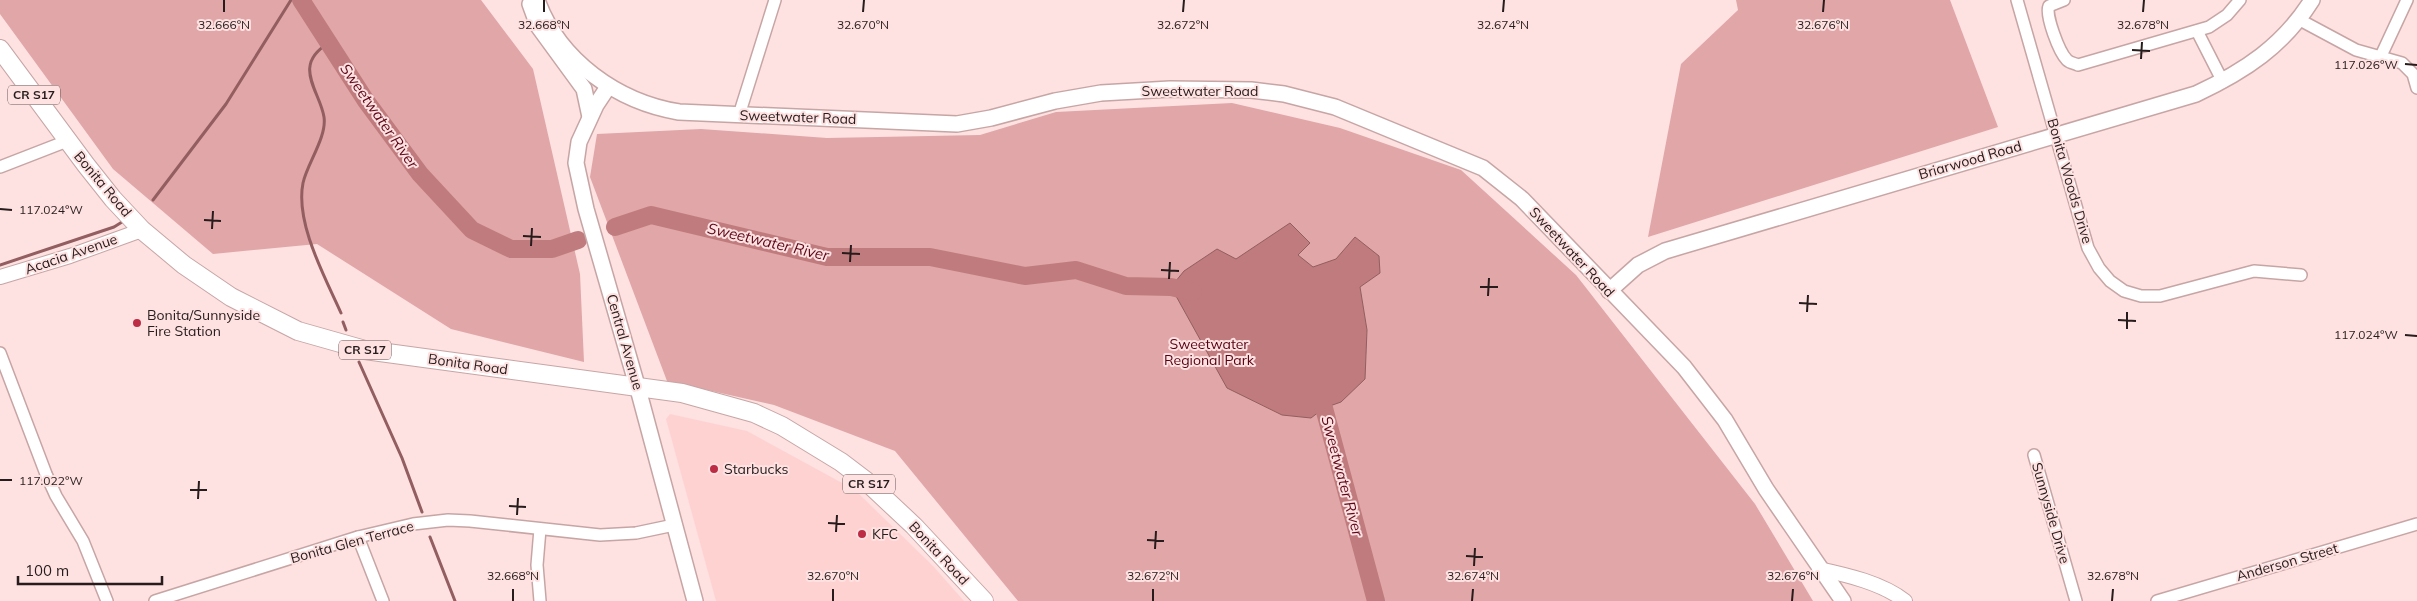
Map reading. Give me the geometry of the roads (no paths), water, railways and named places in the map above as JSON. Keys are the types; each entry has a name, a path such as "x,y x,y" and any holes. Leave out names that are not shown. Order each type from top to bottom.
{"main road":[{"path":"529,0 538,26 584,89 590,117"},
{"name":"Sweetwater Road","path":"538,0 541,11 559,40 579,63 608,87 659,109 679,112 957,124 990,118 1055,101 1101,93 1170,89 1252,90 1284,94 1335,107 1483,168 1522,198 1609,291 1684,367 1725,420 1766,489 1843,601"},
{"name":"Briarwood Road","path":"1609,291 1638,265 1665,250 2196,94 2242,71 2271,48 2300,20 2312,0"},
{"name":"Bonita Road","path":"0,49 113,199 142,230 184,265 231,297 298,331 365,350 638,389 682,393 754,413 782,426 842,462 866,481 914,526 984,601"},
{"name":"Central Avenue","path":"608,87 590,117 579,142 576,163 586,209 638,389 695,601"}],"street":[{"path":"739,115 775,0"},
{"name":"Bonita Woods Drive","path":"2017,0 2088,248 2104,275 2124,291 2141,296 2160,296 2254,271 2301,275"},
{"path":"2064,0 2049,6 2047,15 2064,56 2070,62 2078,65 2209,27 2227,15 2240,0"},
{"path":"2380,58 2407,0"},
{"path":"2300,20 2356,50 2402,63 2413,74 2417,88"},
{"path":"2197,31 2223,82"},
{"path":"0,167 68,141"},
{"name":"Acacia Avenue","path":"0,277 70,256 142,230"},
{"path":"0,352 46,474 56,496 83,541 108,601"},
{"name":"Sunnyside Drive","path":"2034,455 2076,601"},
{"name":"Bonita Glen Terrace","path":"155,601 358,537 413,524 448,520 608,535 636,533 674,525"},
{"name":"Anderson Street","path":"2157,601 2417,524"},
{"path":"540,529 537,565 540,601"},
{"path":"358,537 383,601"},
{"path":"1820,569 1869,583 1898,595 1905,601"}],"waterway":[{"path":"153,200 226,104 291,0"},
{"name":"Sweetwater River","path":"301,0 366,101 420,174 472,230 511,249 552,249 578,240"},
{"path":"329,43 318,51 312,60 310,69 314,88 322,107 324,125 320,142 305,176 302,199 303,215 313,250 341,313"},
{"name":"Sweetwater River","path":"615,227 651,215 827,257 930,257 1025,276 1076,270 1126,286 1171,287 1193,292"},
{"path":"0,265 114,227 122,222"},
{"path":"343,322 346,330"},
{"path":"359,362 402,458 422,512"},
{"name":"Sweetwater River","path":"1312,389 1324,408 1376,601"},
{"path":"430,537 455,601"}],"place":[{"name":"Bonita/Sunnyside Fire Station","path":"137,323"},
{"name":"Starbucks","path":"714,469"},
{"name":"KFC","path":"862,534"}],"park label":[{"name":"Sweetwater Regional Park","path":"1209,352"}]}
